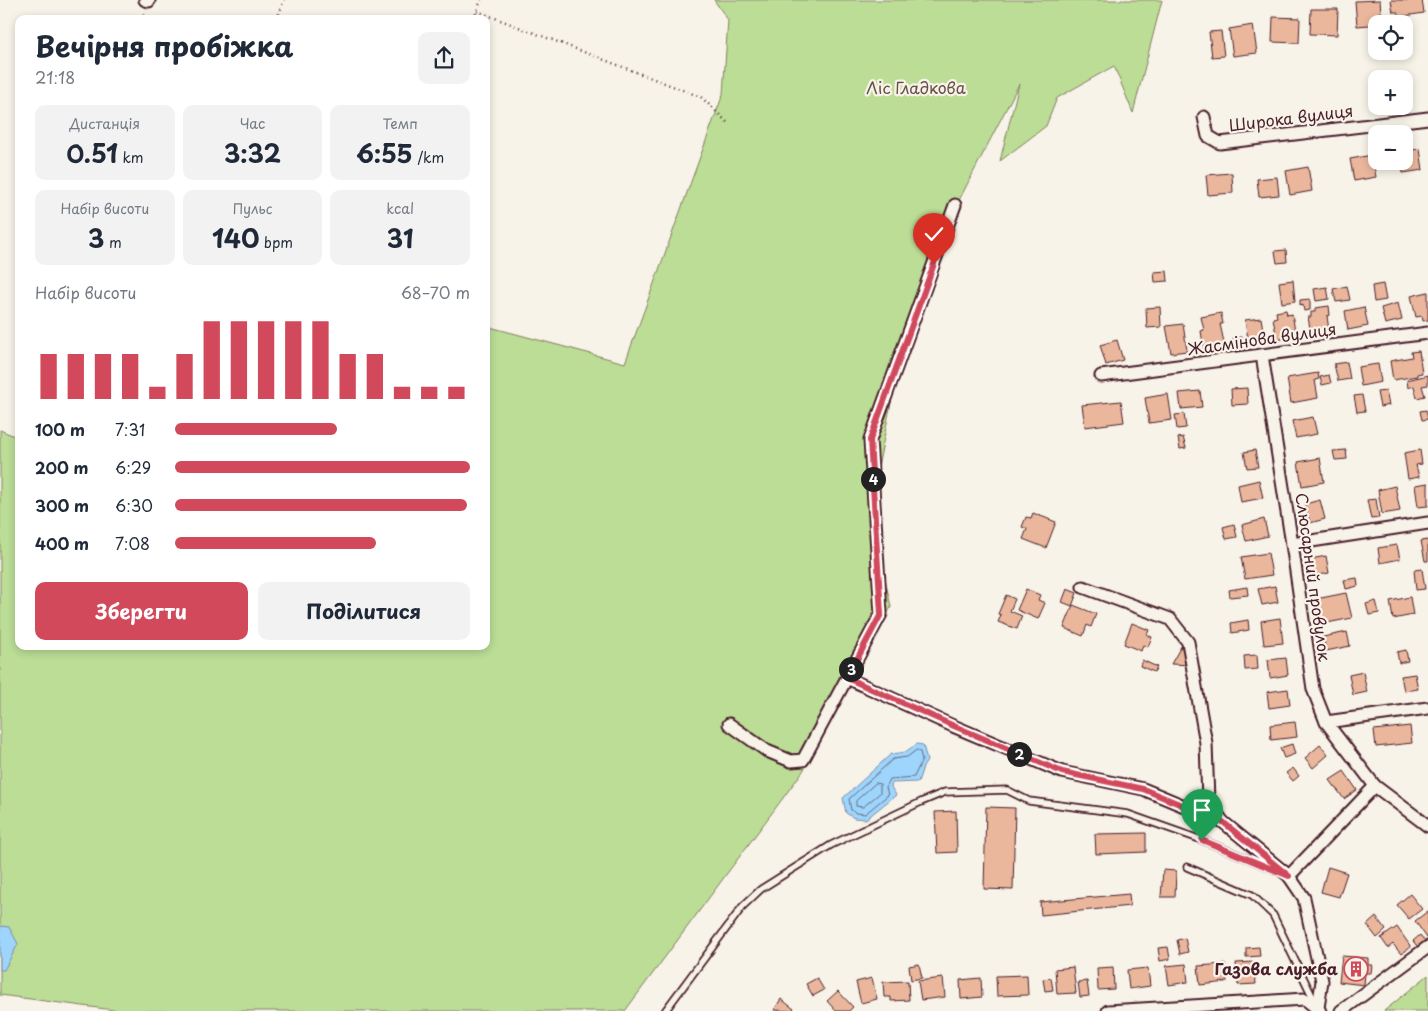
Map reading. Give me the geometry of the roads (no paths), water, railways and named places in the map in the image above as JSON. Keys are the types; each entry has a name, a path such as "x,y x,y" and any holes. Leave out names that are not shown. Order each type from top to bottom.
{"street":[{"name":"Широка вулиця","path":"1204,117 1208,136 1220,143 1428,118"},
{"path":"729,724 767,751 791,761 803,760 881,614 870,440 955,205"},
{"name":"Жасмінова вулиця","path":"1101,376 1428,333"},
{"name":"Слюсарний провулок","path":"1262,355 1313,689 1326,722 1375,786 1428,826"},
{"path":"1292,544 1428,523"},
{"path":"1083,587 1170,619 1188,642 1206,743 1208,801 1223,822 1289,876 1304,898 1322,981 1319,1009 1305,999 1108,1011"},
{"path":"847,678 1062,772 1143,789 1223,822"},
{"path":"1326,722 1428,708"},
{"path":"1289,876 1375,786"},
{"path":"1341,1011 1428,946"}],"lane":[{"path":"665,1011 743,906 761,889 831,845 945,792 1007,790 1029,800 1128,814 1202,840 1289,876"},
{"path":"1188,867 1252,895 1273,916 1319,1009"}],"water":[{"path":"917,744 923,745 927,761 918,782 892,783 891,787 896,795 866,819 854,818 846,813 843,798 891,754 905,752"},
{"path":"0,926 9,927 18,944 4,970 0,970"}],"place":[{"name":"Газова служба","path":"1356,969"}],"park label":[{"name":"Ліс Гладкова","path":"916,88"}]}
